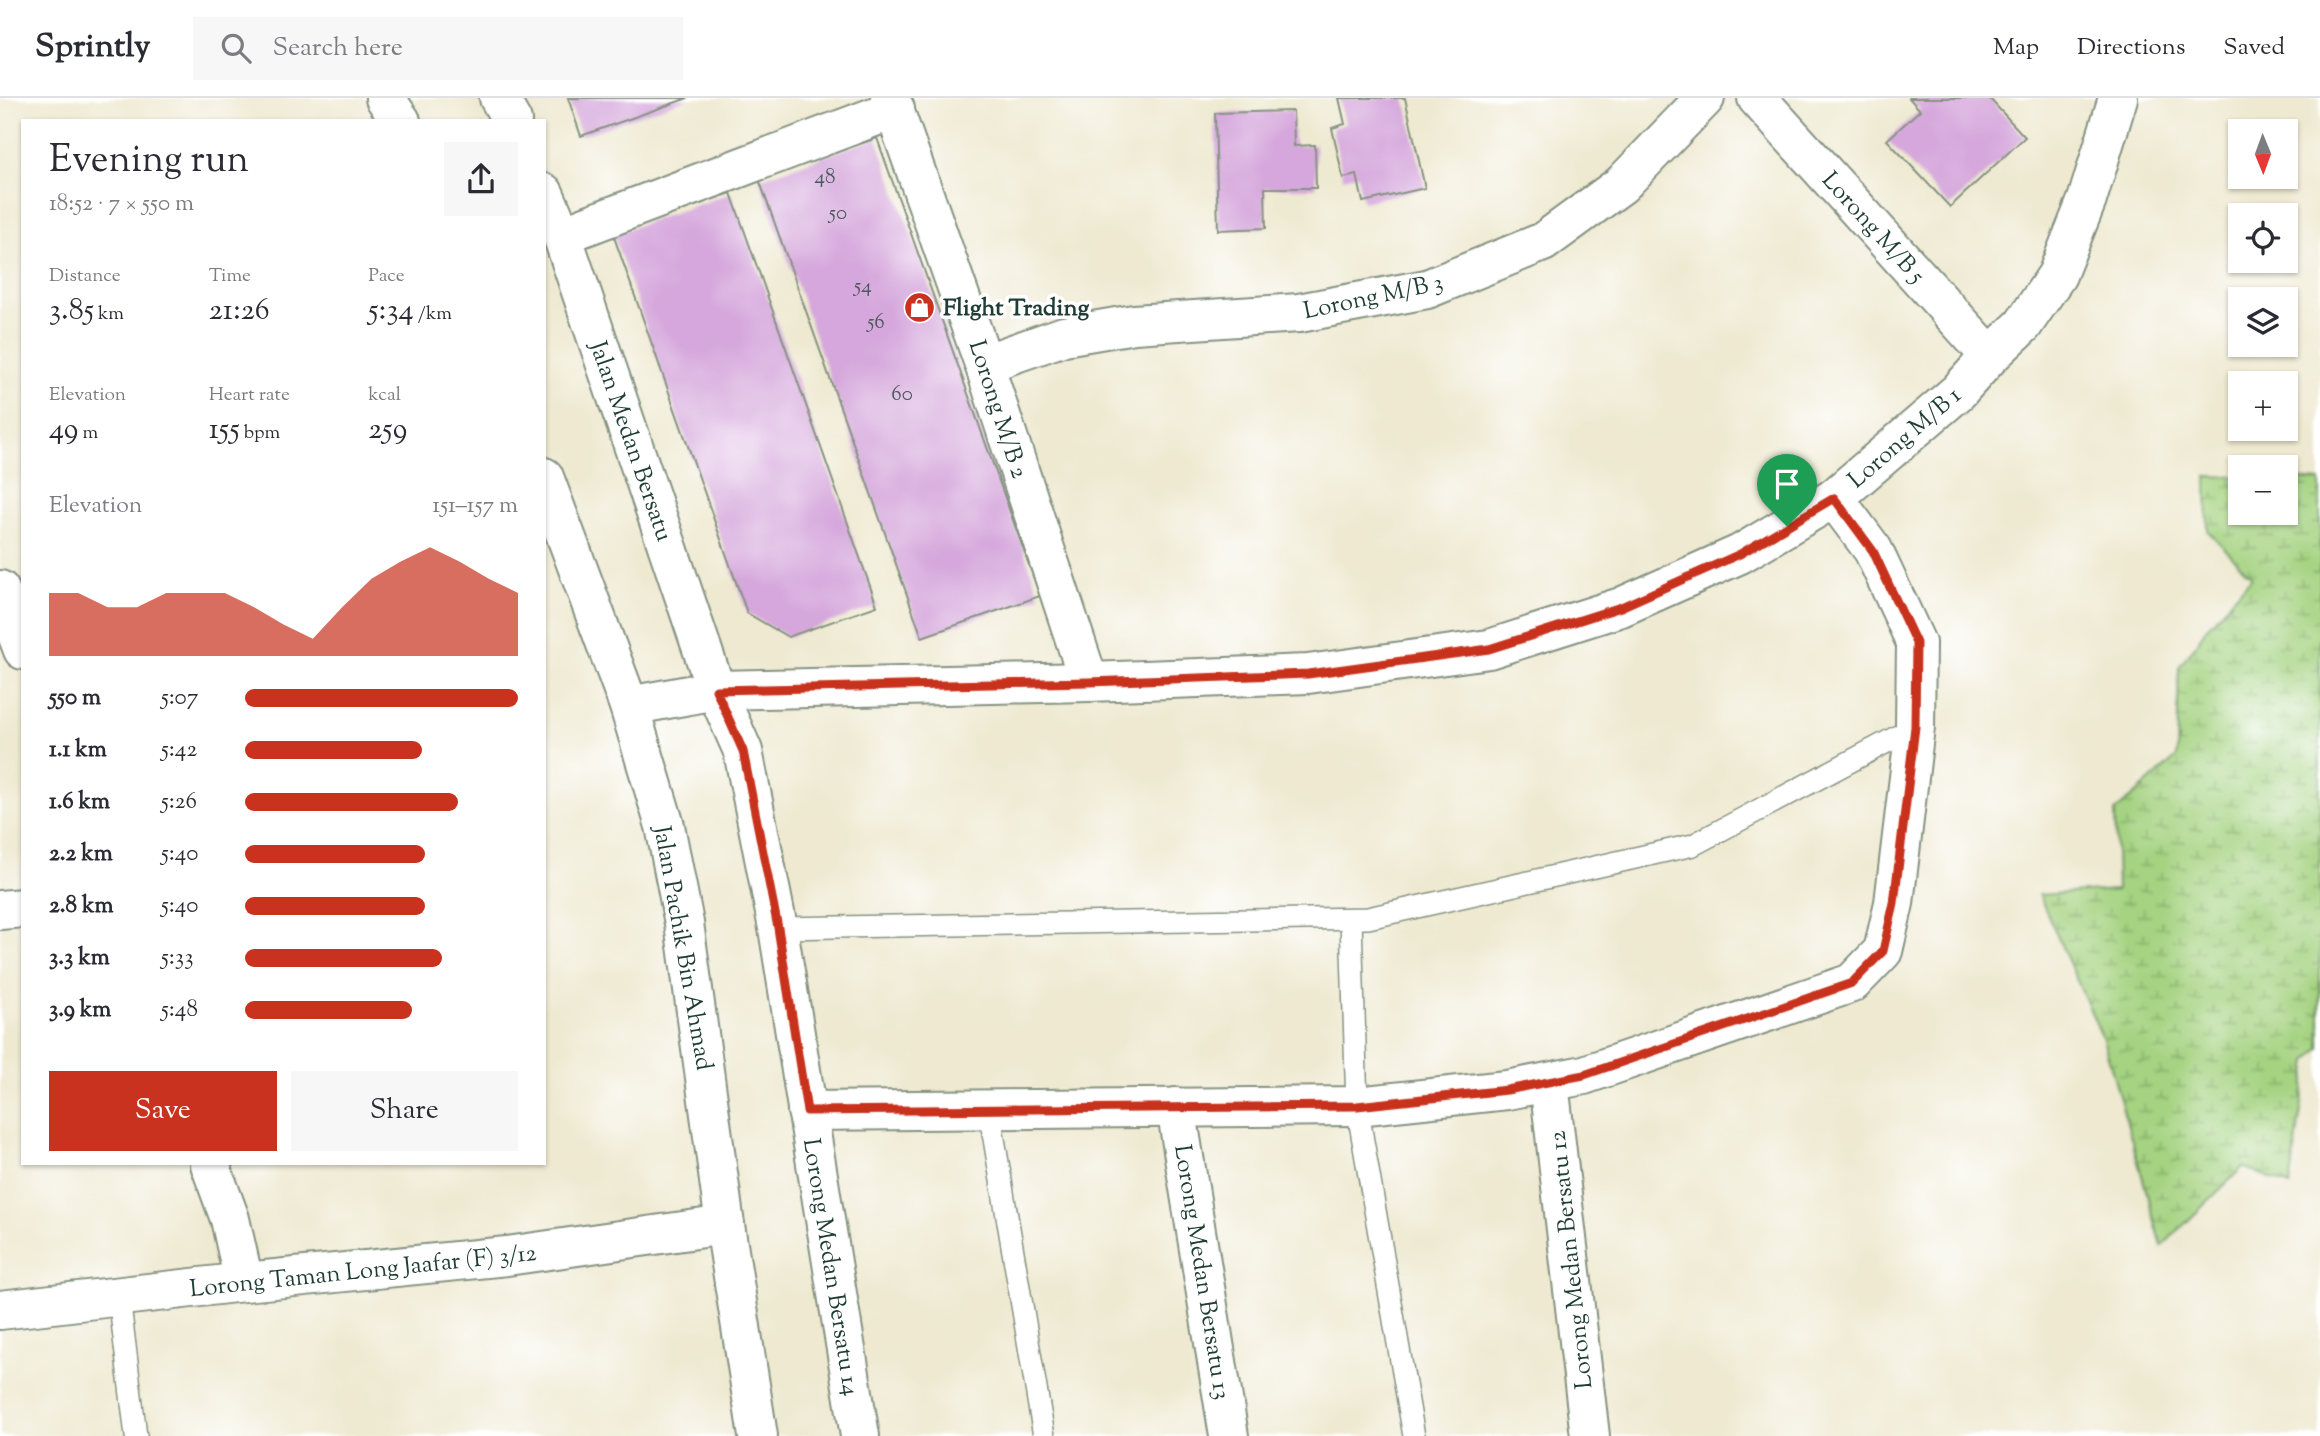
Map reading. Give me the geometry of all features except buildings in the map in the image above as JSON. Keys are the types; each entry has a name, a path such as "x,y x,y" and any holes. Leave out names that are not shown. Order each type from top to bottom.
{"street":[{"path":"385,98 400,119"},
{"path":"499,98 511,119"},
{"name":"Lorong M/B 3","path":"984,364 1064,336 1134,324 1299,313 1427,289 1543,242 1621,185 1705,98"},
{"name":"Lorong M/B 5","path":"1757,98 1990,356"},
{"name":"Lorong M/B 1","path":"629,706 716,690 1308,674 1489,649 1621,607 1740,554 1834,498 1958,392 2023,325 2057,275 2087,200 2118,98"},
{"path":"562,235 892,104"},
{"name":"Lorong M/B 2","path":"892,104 984,364 1089,682"},
{"name":"Jalan Medan Bersatu","path":"546,197 562,235 716,690"},
{"name":"Jalan Pachik Bin Ahmad","path":"546,482 629,706 665,826 684,923 725,1225 758,1436"},
{"path":"807,1111 1357,1106 1507,1090 1584,1075 1852,983 1883,951 1894,903 1915,727 1916,643 1873,551 1834,498"},
{"path":"0,590 21,645"},
{"name":"Lorong Medan Bersatu 14","path":"716,690 743,751 778,928 860,1436"},
{"path":"0,910 21,908"},
{"name":"Lorong Medan Bersatu 12","path":"1549,1083 1590,1436"},
{"name":"Lorong Medan Bersatu 13","path":"1176,1107 1229,1436"},
{"path":"211,1165 230,1219 244,1282"},
{"name":"Lorong Taman Long Jaafar (F) 3/12","path":"0,1310 507,1256 725,1225"}],"lane":[{"path":"778,928 1350,920 1381,915 1693,845 1915,727"},
{"path":"1350,920 1357,1106 1414,1436"},
{"path":"989,1110 1044,1436"},
{"path":"120,1297 136,1436"}],"green space":[{"path":"2207,476 2228,477 2228,525 2298,525 2298,479 2320,481 2320,1048 2308,1061 2290,1186 2243,1167 2162,1246 2103,1039 2039,895 2117,890 2115,812 2177,757 2179,667 2210,624 2252,577 2208,531"}],"place":[{"name":"Flight Trading","path":"920,307"}],"route":[{"path":"1834,498 1873,551 1916,643 1915,727 1894,903 1883,951 1852,983 1584,1075 1507,1090 1357,1106 807,1111 778,928 743,751 716,690 1308,674 1489,649 1621,607 1740,554 1787,526 1834,498"}]}
